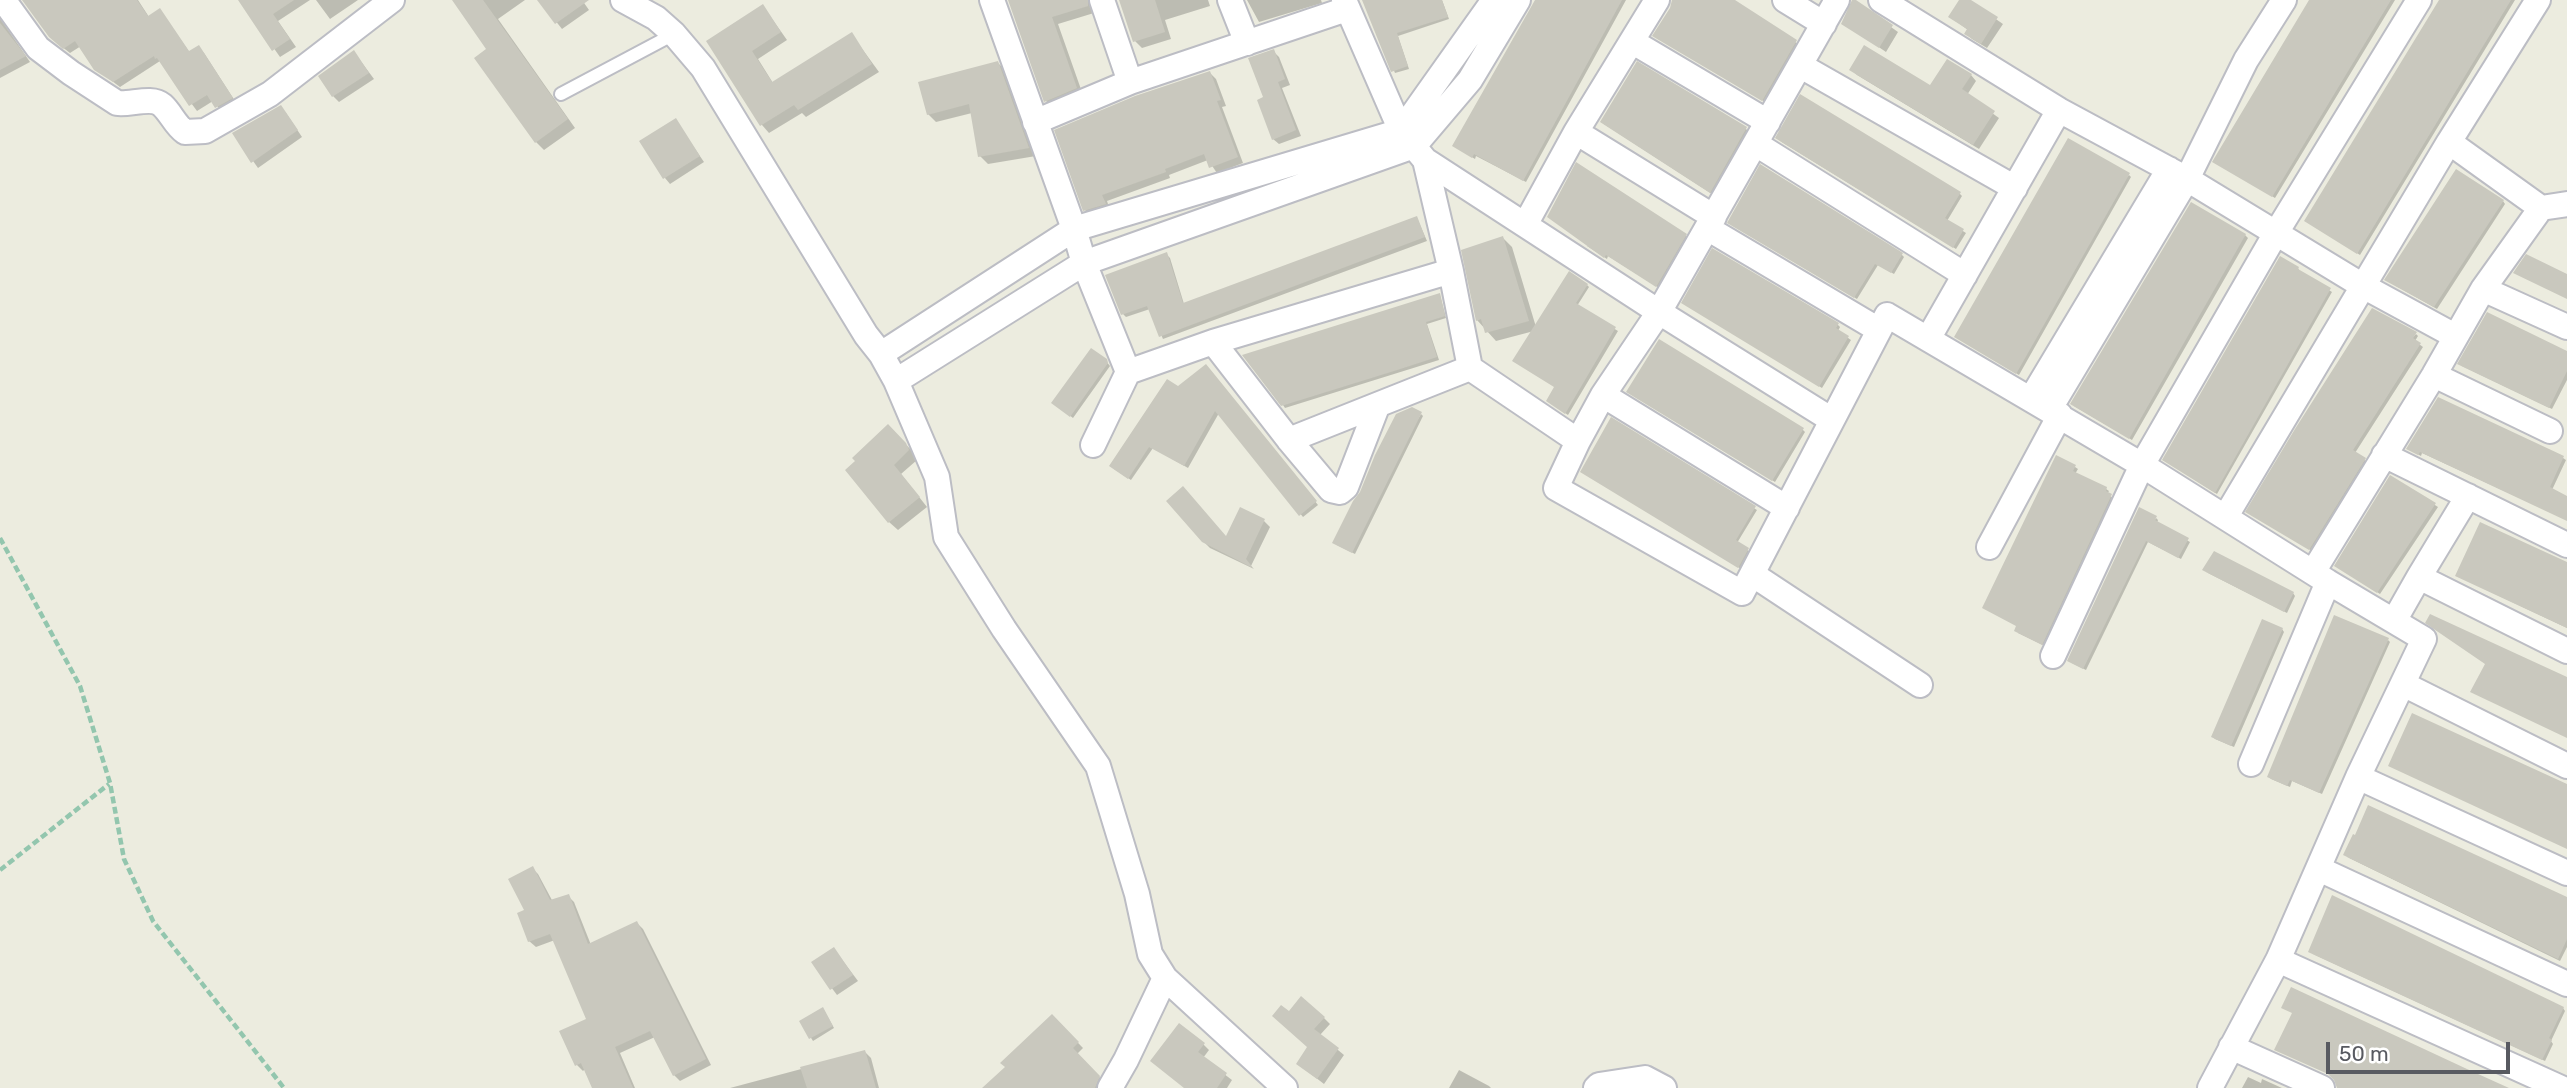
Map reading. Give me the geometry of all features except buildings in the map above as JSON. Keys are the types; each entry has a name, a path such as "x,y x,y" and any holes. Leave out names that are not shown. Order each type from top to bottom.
{"street":[{"path":"5,0 38,48 71,73 117,103 156,101 162,104 185,132 205,131 270,94 392,0"},
{"path":"623,0 656,18 674,34 703,68 896,381 937,477 946,537 1004,629 1098,766 1137,894 1150,954 1165,978 1285,1088"},
{"path":"992,0 1084,263 1128,372"},
{"path":"1102,0 1130,82"},
{"path":"1230,0 1247,43"},
{"path":"1413,146 1478,11 1494,0"},
{"path":"896,381 1084,263 1413,146 1470,80 1518,0"},
{"path":"1525,225 1576,132 1657,0"},
{"path":"1785,0 1824,24"},
{"path":"1836,0 1801,66 1659,312 1603,395 1556,488 1742,593 1887,315 2142,465 2424,639 2358,777 2278,960 2210,1088"},
{"path":"1881,0 2059,110 2178,174 2364,286 2455,337"},
{"path":"1989,547 2046,408 2178,174 2284,0"},
{"path":"2053,656 2142,465 2276,233 2419,0"},
{"path":"2226,516 2449,142 2538,0"},
{"path":"1034,122 1130,82 1247,43 1346,5 1413,146 1451,271 1470,368 1578,440"},
{"path":"1633,42 1768,122"},
{"path":"1801,66 2015,188"},
{"path":"1928,339 2059,110"},
{"path":"1576,132 1879,330"},
{"path":"2449,142 2541,208 2567,204"},
{"path":"1756,144 1965,275"},
{"path":"881,354 1074,229 1413,146 1525,225 1832,420"},
{"path":"2252,764 2320,577 2384,455 2483,289 2541,208"},
{"path":"1093,446 1128,372 1213,342 1451,271"},
{"path":"2483,289 2567,327"},
{"path":"1213,342 1331,490 1340,492 1346,487 1377,407"},
{"path":"1289,440 1470,368"},
{"path":"2434,375 2550,431"},
{"path":"1603,395 1787,508"},
{"path":"2384,455 2567,545"},
{"path":"2394,621 2468,496"},
{"path":"1752,574 1920,685"},
{"path":"2419,577 2567,651"},
{"path":"2403,684 2567,765"},
{"path":"2358,777 2567,873"},
{"path":"2319,869 2567,984"},
{"path":"2278,960 2563,1088 2567,1081"},
{"path":"1110,1088 1165,978"},
{"path":"2231,1046 2322,1088"},
{"path":"1596,1088 1599,1085 1645,1078 1664,1088"}],"lane":[{"path":"561,94 674,34"}],"path":[{"path":"0,538 80,686 110,783 124,859 153,921 284,1088"},
{"path":"0,870 110,783"}]}
